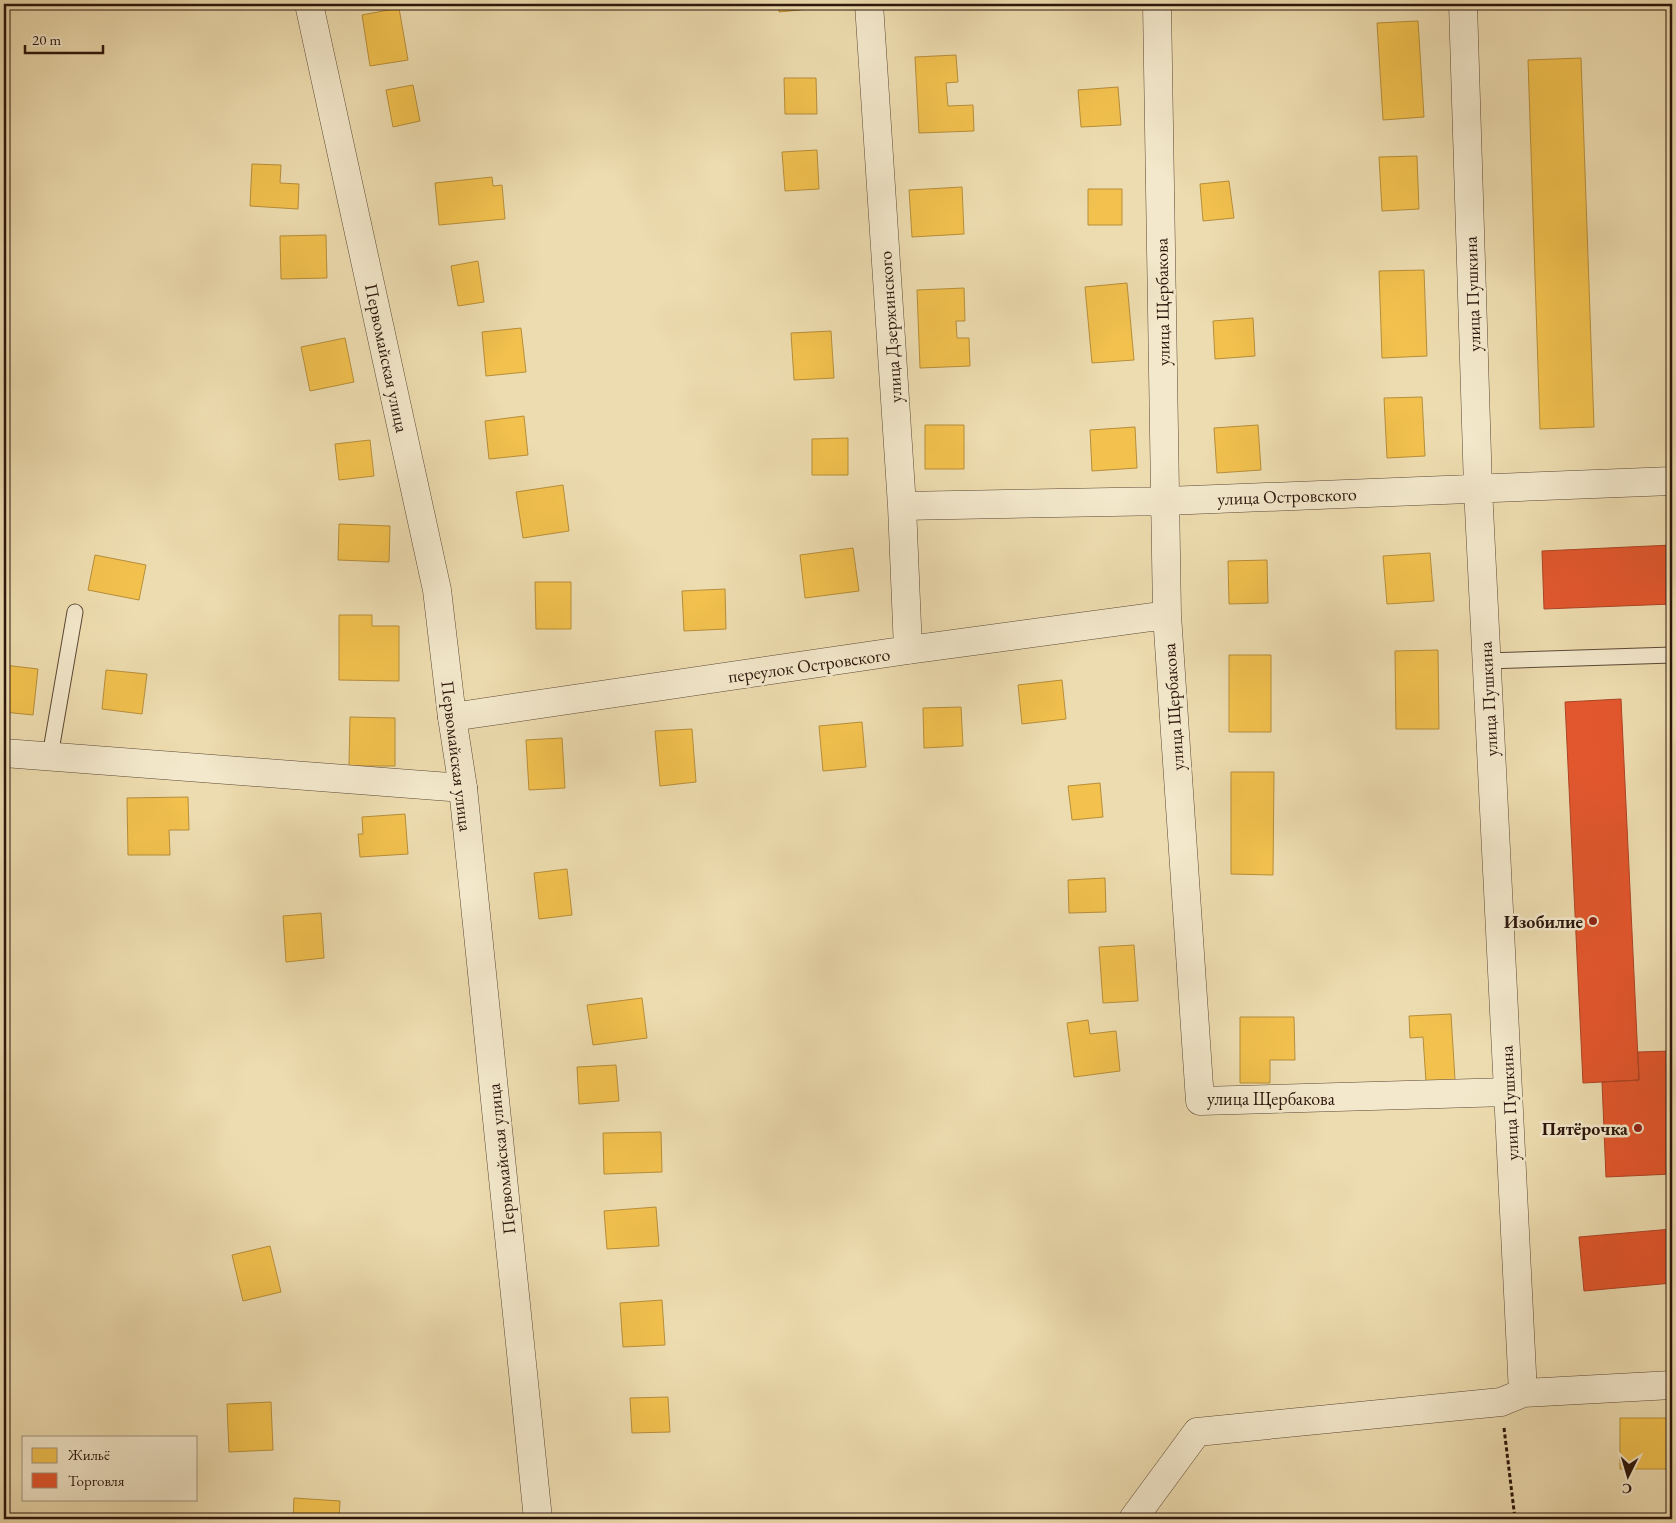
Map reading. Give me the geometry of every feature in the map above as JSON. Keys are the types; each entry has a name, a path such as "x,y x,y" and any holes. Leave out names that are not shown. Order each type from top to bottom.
{"street":[{"name":"Первомайская улица","path":"310,4 437,590 452,718 463,788 538,1519"},
{"name":"улица Дзержинского","path":"869,4 902,506 908,650"},
{"name":"улица Щербакова","path":"1157,4 1167,615 1200,1101 1508,1092"},
{"name":"улица Пушкина","path":"1462,4 1478,488 1508,1092 1512,1398"},
{"name":"улица Островского","path":"902,506 1166,501 1672,480"},
{"name":"переулок Островского","path":"452,718 908,650 1167,615"},
{"path":"4,752 463,788"},
{"path":"1132,1519 1197,1432 1512,1398 1672,1385"}],"lane":[{"path":"50,756 75,612"},
{"path":"1486,661 1672,655"}],"path":[{"path":"1512,1398 1515,1519"}],"building: Жильё":[{"path":"779,4 820,4 820,8 779,12"},
{"path":"399,8 408,60 370,66 362,15"},
{"path":"1418,21 1424,117 1383,120 1377,23"},
{"path":"956,55 958,82 946,83 948,106 973,105 974,131 919,133 915,57"},
{"path":"1581,58 1594,427 1540,429 1528,60"},
{"path":"784,78 816,78 817,114 785,114"},
{"path":"413,85 420,121 393,127 386,90"},
{"path":"1118,87 1121,125 1081,127 1078,90"},
{"path":"817,150 819,189 785,191 782,152"},
{"path":"1417,156 1419,209 1382,211 1379,157"},
{"path":"252,164 281,165 280,183 299,184 298,209 250,206"},
{"path":"492,177 493,186 502,185 505,219 439,225 435,183"},
{"path":"1229,181 1234,218 1203,221 1200,184"},
{"path":"962,187 964,234 912,237 909,190"},
{"path":"1088,189 1122,189 1122,225 1088,225"},
{"path":"326,235 327,278 281,279 280,236"},
{"path":"478,261 484,302 458,306 451,266"},
{"path":"1424,270 1427,356 1382,358 1379,271"},
{"path":"1127,283 1134,360 1092,363 1085,287"},
{"path":"964,288 965,321 956,321 957,338 969,338 970,366 920,368 917,290"},
{"path":"1253,318 1255,356 1215,359 1213,321"},
{"path":"521,328 526,372 486,376 482,332"},
{"path":"831,331 834,378 794,380 791,333"},
{"path":"345,338 354,382 310,391 301,347"},
{"path":"1422,397 1425,456 1387,458 1384,398"},
{"path":"524,416 528,455 489,459 485,421"},
{"path":"925,425 964,425 964,469 925,469"},
{"path":"1258,425 1261,470 1217,473 1214,428"},
{"path":"1135,427 1137,468 1092,471 1090,430"},
{"path":"848,438 848,475 812,475 812,439"},
{"path":"370,440 374,476 339,480 335,444"},
{"path":"563,485 569,531 523,538 516,492"},
{"path":"339,524 390,526 389,562 338,560"},
{"path":"853,548 859,591 805,598 800,555"},
{"path":"1430,553 1434,601 1387,604 1383,556"},
{"path":"95,555 146,565 139,600 88,590"},
{"path":"1267,560 1268,603 1229,604 1228,561"},
{"path":"535,582 571,582 571,629 536,629"},
{"path":"725,589 726,629 684,631 682,591"},
{"path":"339,615 372,615 372,626 399,626 399,681 339,680"},
{"path":"1438,650 1439,729 1396,729 1395,651"},
{"path":"1229,655 1271,655 1271,732 1229,732"},
{"path":"4,665 38,669 33,715 4,712"},
{"path":"106,670 147,674 142,714 102,709"},
{"path":"1062,680 1066,719 1022,724 1018,685"},
{"path":"961,707 963,746 924,748 923,708"},
{"path":"350,717 395,718 395,766 349,766"},
{"path":"862,722 866,767 823,771 819,726"},
{"path":"692,729 696,782 660,786 655,731"},
{"path":"562,738 565,788 529,790 526,740"},
{"path":"1231,772 1274,772 1273,875 1231,874"},
{"path":"1100,783 1103,817 1072,820 1068,786"},
{"path":"188,797 189,830 169,830 170,855 128,855 127,798"},
{"path":"405,814 408,854 360,857 358,834 363,834 362,817"},
{"path":"567,869 572,915 539,919 534,873"},
{"path":"1105,878 1106,912 1069,913 1068,880"},
{"path":"321,913 324,958 286,962 283,916"},
{"path":"1134,945 1138,1001 1103,1003 1099,947"},
{"path":"642,998 647,1038 593,1045 587,1005"},
{"path":"1451,1014 1455,1080 1426,1082 1423,1037 1410,1038 1409,1016"},
{"path":"1240,1017 1294,1017 1295,1060 1270,1060 1270,1083 1240,1083"},
{"path":"1088,1020 1090,1034 1116,1031 1120,1071 1074,1077 1067,1023"},
{"path":"616,1065 619,1101 579,1104 577,1067"},
{"path":"661,1132 662,1172 604,1174 603,1133"},
{"path":"656,1207 659,1246 607,1249 604,1211"},
{"path":"270,1246 281,1292 243,1301 232,1255"},
{"path":"662,1300 665,1345 623,1347 620,1303"},
{"path":"668,1397 670,1432 632,1433 630,1398"},
{"path":"271,1402 273,1450 229,1452 227,1404"},
{"path":"1620,1418 1672,1418 1672,1469 1620,1469"},
{"path":"294,1498 340,1501 339,1519 293,1519"}],"building: Торговля":[{"path":"1672,545 1672,604 1544,609 1542,551"},
{"path":"1621,699 1639,1080 1583,1083 1565,702"},
{"name":"Пятёрочка","path":"1672,1051 1672,1174 1606,1177 1602,1082 1639,1080 1638,1052"},
{"path":"1672,1229 1672,1283 1584,1291 1579,1237"}],"place":[{"name":"Изобилие","path":"1593,921"},
{"name":"Пятёрочка","path":"1638,1128"}]}
